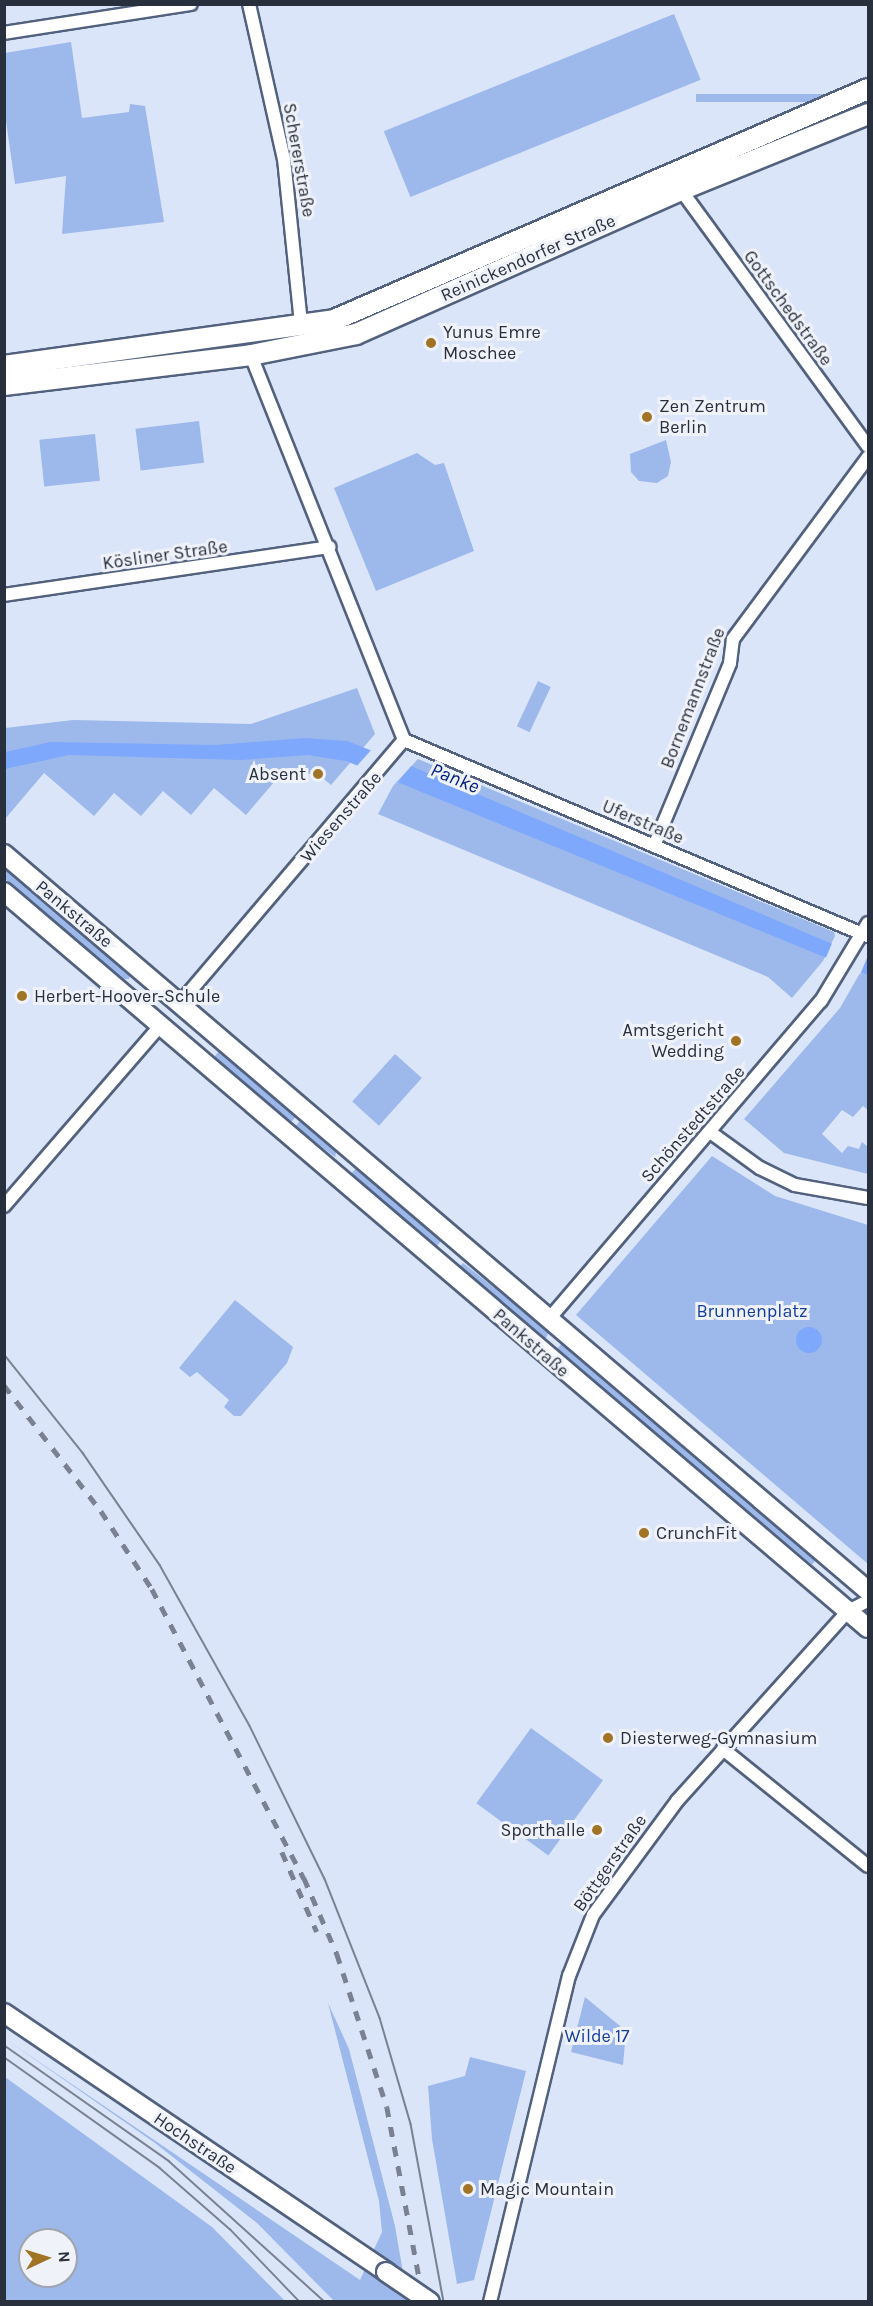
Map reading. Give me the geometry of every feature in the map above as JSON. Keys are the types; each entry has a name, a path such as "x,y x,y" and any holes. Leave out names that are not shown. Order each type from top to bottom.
{"main road":[{"name":"Reinickendorfer Straße","path":"4,366 208,350 251,355 304,346 375,327 868,89"},
{"name":"Reinickendorfer Straße","path":"4,385 208,350 247,331 334,320 677,181 868,114"},
{"path":"367,307 375,327"},
{"path":"301,324 304,346"},
{"path":"247,331 251,355"},
{"name":"Pankstraße","path":"4,854 868,1591"},
{"name":"Pankstraße","path":"4,892 868,1628"},
{"path":"125,996 144,973"},
{"name":"Wiesenstraße","path":"160,1026 180,1003"},
{"path":"196,1056 216,1033"},
{"name":"Hochstraße","path":"4,2013 430,2301"}],"street":[{"path":"4,33 191,4"},
{"name":"Schererstraße","path":"249,4 284,159 301,324"},
{"name":"Gottschedstraße","path":"677,181 868,446"},
{"path":"251,355 404,740"},
{"name":"Bornemannstraße","path":"654,846 730,663 733,639 868,457"},
{"name":"Kösliner Straße","path":"4,595 329,547"},
{"name":"Uferstraße","path":"404,740 865,935"},
{"name":"Wiesenstraße","path":"180,1003 397,751 404,740"},
{"name":"Schönstedtstraße","path":"549,1319 821,1000 854,945 865,935 868,922"},
{"name":"Wiesenstraße","path":"4,1206 160,1026"},
{"path":"710,1132 760,1168 795,1185 863,1197 868,1207"},
{"path":"848,1611 868,1601"},
{"name":"Böttgerstraße","path":"490,2301 584,1936 607,1893 723,1749 848,1611"},
{"path":"723,1749 868,1866"}],"green space":[{"path":"674,14 701,80 410,197 384,131"},
{"path":"71,42 82,118 129,112 130,104 145,106 164,222 62,234 66,176 15,184 5,114 5,53"},
{"path":"696,94 868,94 868,102 696,102"},
{"path":"203,348 201,352 5,378 4,372"},
{"path":"199,421 204,463 141,470 135,429"},
{"path":"95,434 100,481 44,487 39,440"},
{"path":"666,440 671,462 668,476 657,483 639,481 631,472 630,454"},
{"path":"417,453 435,465 444,463 474,551 376,591 334,488"},
{"path":"538,681 551,687 530,732 517,726"},
{"path":"357,688 375,734 331,785 318,774 289,774 275,781 246,815 214,788 191,815 163,791 141,816 114,793 94,816 44,773 5,819 5,728 73,720 251,724"},
{"path":"418,759 834,932 835,936 823,961 792,998 768,977 378,814 393,786"},
{"path":"4,864 131,972 129,979 122,979 5,879"},
{"path":"868,959 868,1110 863,1106 853,1117 842,1110 822,1134 842,1153 848,1146 859,1149 862,1142 868,1147 868,1174 784,1153 744,1119 840,1008"},
{"path":"221,1049 297,1115 290,1124 214,1057"},
{"path":"395,1054 422,1078 379,1126 352,1102"},
{"path":"302,1118 337,1148 335,1157 295,1127"},
{"name":"Brunnenplatz","path":"712,1156 775,1196 868,1225 868,1564 576,1315"},
{"path":"358,1166 443,1239 435,1248 351,1174"},
{"path":"463,1263 549,1331 545,1341 459,1268"},
{"path":"235,1300 293,1347 287,1363 241,1416 234,1416 224,1407 229,1400 197,1372 190,1377 179,1368"},
{"path":"562,1343 818,1558 812,1565 556,1350"},
{"path":"531,1728 603,1780 548,1856 476,1803"},
{"name":"Wilde 17","path":"585,1997 626,2031 623,2065 571,2052"},
{"path":"328,2003 349,2049 395,2226 408,2301 334,2301 257,2223 155,2143 4,2038 360,2280 382,2232 379,2201"},
{"name":"Magic Mountain","path":"470,2057 526,2071 474,2280 457,2284 432,2139 428,2086 465,2076"},
{"path":"5,2077 212,2227 285,2301 5,2301"}],"shaded area":[{"path":"305,738 347,741 411,766 868,959 868,975 346,761 308,755 241,760 69,755 5,769 5,752 51,742 216,745"},
{"path":"809,1327 818,1331 822,1340 818,1349 809,1353 800,1349 796,1340 800,1331"}],"pier":[{"path":"373,748 413,764 397,782 355,768"},
{"path":"833,941 868,956 860,974 825,959"}],"tram line":[{"path":"4,1354 83,1453 160,1565 250,1726 325,1879 380,2018 411,2124 444,2302"},
{"path":"4,2045 169,2161 325,2302"},
{"path":"4,2057 160,2168 230,2229 300,2302"}],"railway":[{"path":"4,1385 101,1511 152,1589 304,1878 337,1954 387,2107 424,2302"},
{"path":"282,1852 317,1932"}],"place":[{"name":"Yunus Emre Moschee","path":"431,343"},
{"name":"Zen Zentrum Berlin","path":"647,417"},
{"name":"Absent","path":"318,774"},
{"name":"Herbert-Hoover-Schule","path":"22,996"},
{"name":"Amtsgericht Wedding","path":"736,1041"},
{"name":"CrunchFit","path":"644,1533"},
{"name":"Diesterweg-Gymnasium","path":"608,1738"},
{"name":"Sporthalle","path":"597,1830"},
{"name":"Magic Mountain","path":"468,2189"}],"water label":[{"name":"Panke","path":"455,778"}]}
